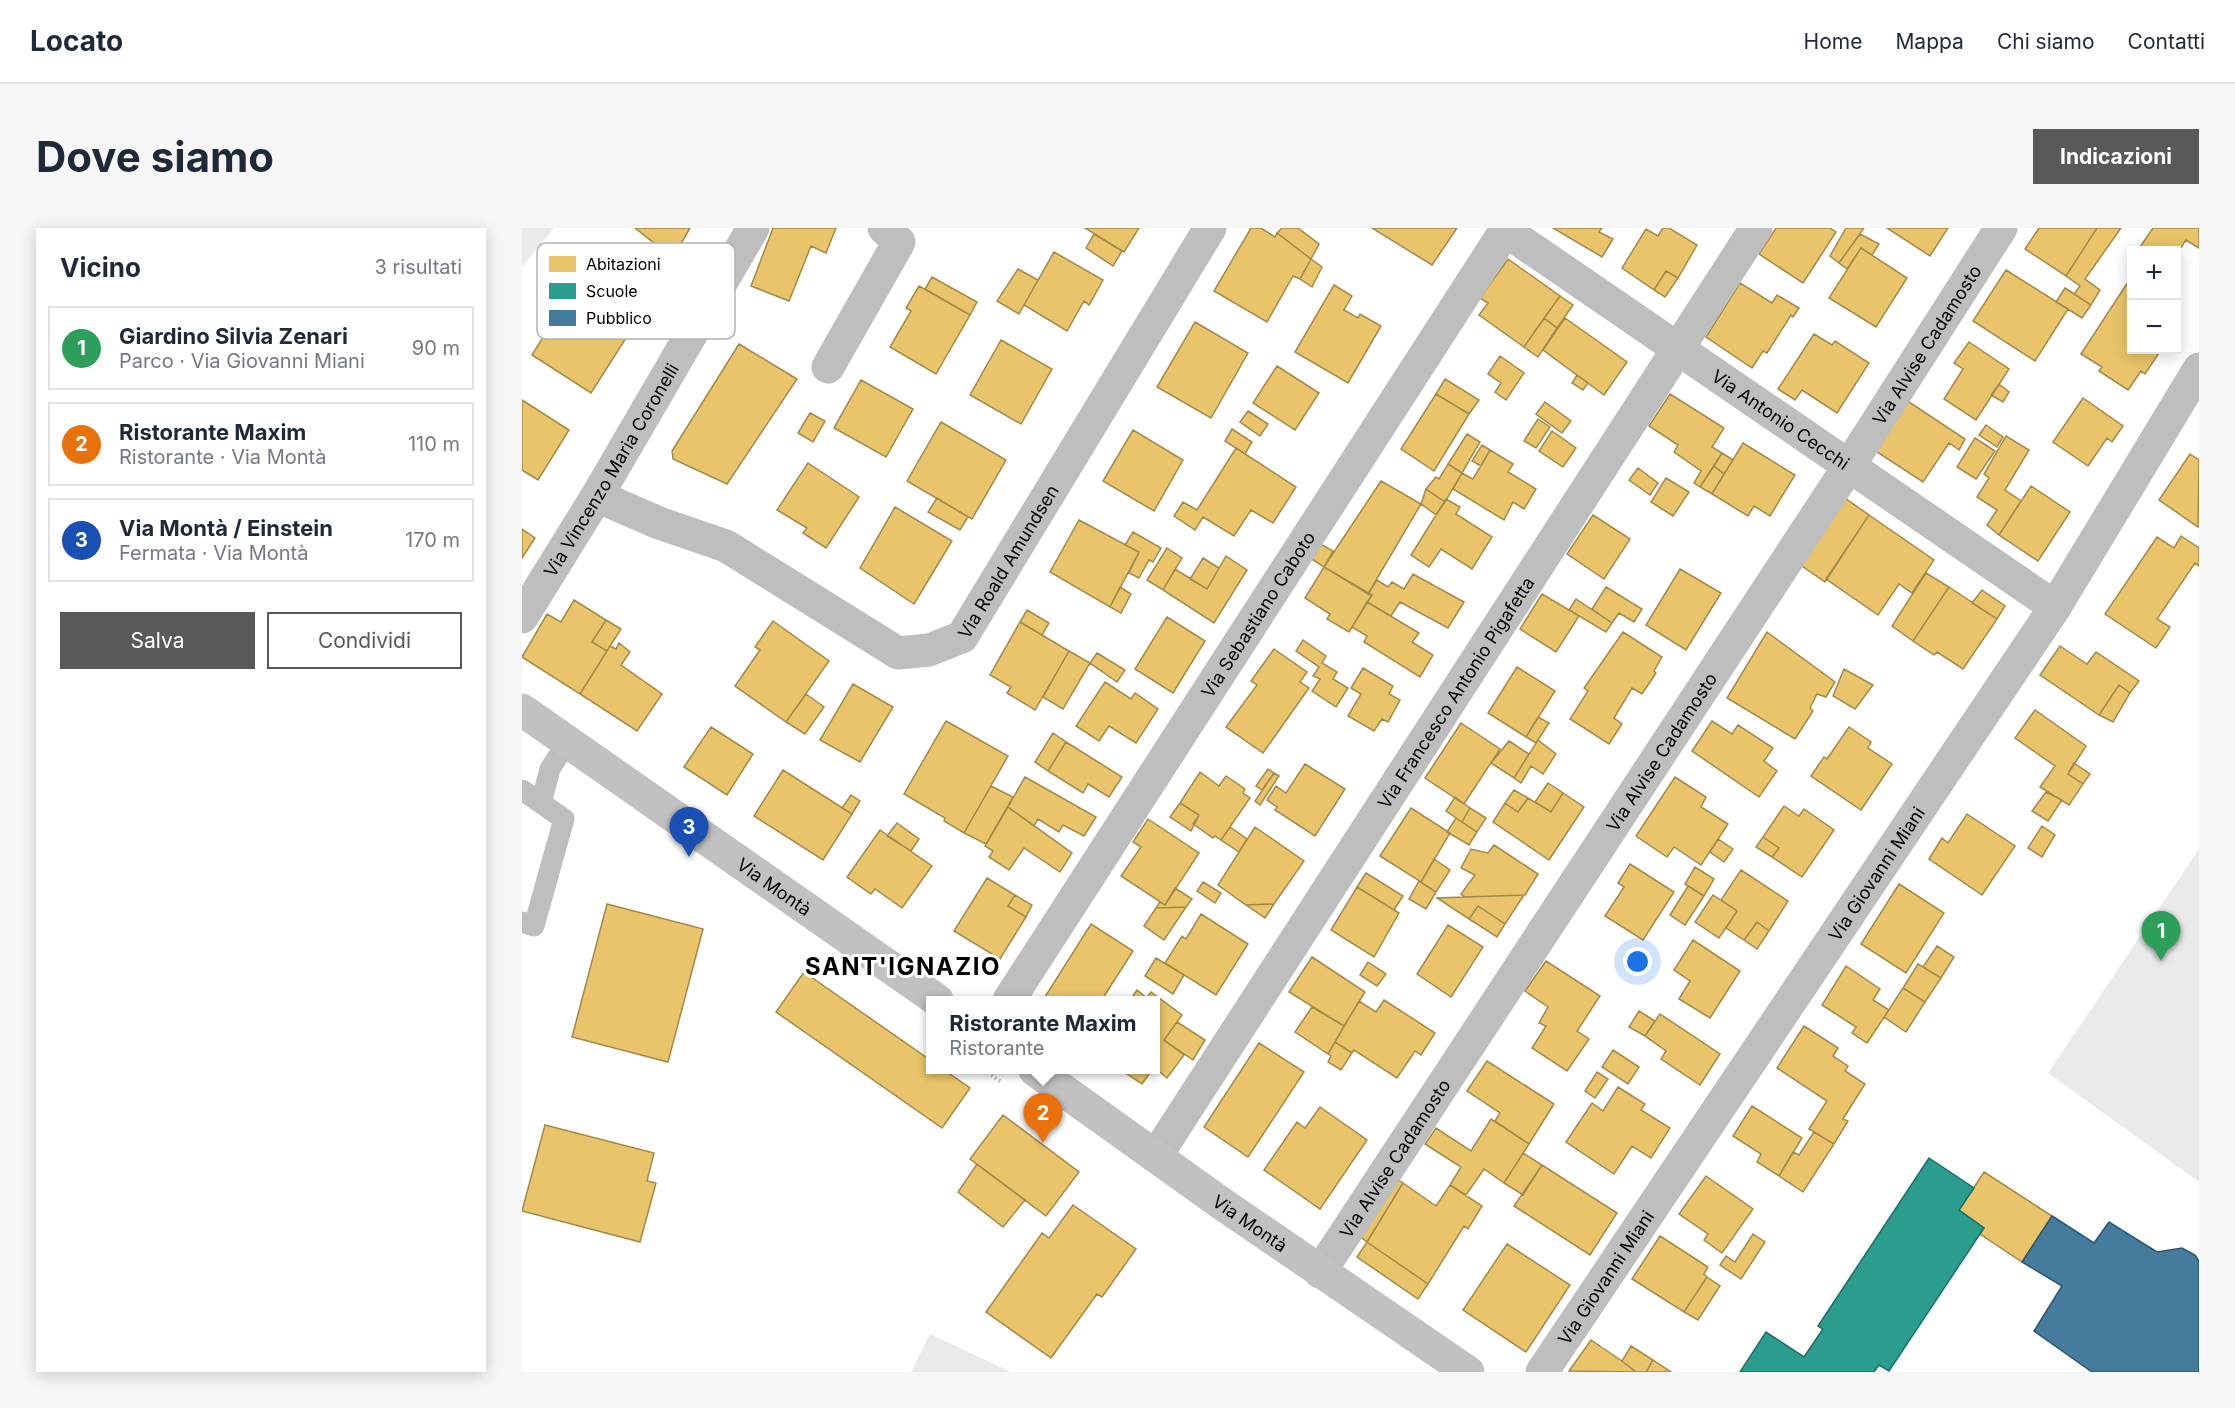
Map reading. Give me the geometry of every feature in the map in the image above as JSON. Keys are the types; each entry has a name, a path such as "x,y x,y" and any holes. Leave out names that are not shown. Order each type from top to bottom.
{"main road":[{"name":"Via Montà","path":"522,710 931,996"},
{"name":"Via Montà","path":"1041,1074 1320,1272 1468,1372"}],"street":[{"name":"Via Vincenzo Maria Coronelli","path":"735,259 753,228"},
{"path":"828,367 899,242 884,228"},
{"name":"Via Roald Amundsen","path":"597,496 659,523 726,546 898,653 929,650 962,638 1210,228"},
{"name":"Via Francesco Antonio Pigafetta","path":"1156,1156 1756,228"},
{"name":"Via Alvise Cadamosto","path":"1320,1272 1849,466 2001,228"},
{"name":"Via Antonio Cecchi","path":"1506,230 2055,607"},
{"name":"Via Sebastiano Caboto","path":"1012,996 1506,230"},
{"name":"Via Vincenzo Maria Coronelli","path":"522,617 597,496 688,339"},
{"name":"Via Giovanni Miani","path":"1542,1372 2055,607 2199,369"}],"lane":[{"path":"541,803 550,770 567,742"},
{"path":"522,790 564,819 534,926 522,922"}],"shaded area":[{"path":"522,228 554,228 542,243 537,243 537,249 522,267"},
{"path":"2199,849 2199,1182 2048,1073"},
{"path":"930,1334 1011,1372 911,1372"}],"building: Abitazioni":[{"path":"635,228 690,228 682,243 654,243"},
{"path":"773,228 836,228 826,253 811,246 789,301 751,286"},
{"path":"1085,228 1139,228 1124,252"},
{"path":"1251,228 1261,228 1275,237 1277,233 1311,259 1300,279 1293,276 1267,322 1214,291"},
{"path":"1282,228 1298,228 1319,244 1311,259 1277,233"},
{"path":"1372,228 1457,228 1432,265"},
{"path":"1553,228 1602,228 1599,232 1613,239 1602,257"},
{"path":"1663,228 1669,228 1697,245 1678,278 1666,271 1654,290 1622,268 1646,229 1658,236"},
{"path":"1776,228 1830,228 1836,232 1803,283 1759,254"},
{"path":"1846,228 1864,228 1839,263 1830,256"},
{"path":"1887,228 1948,228 1930,256"},
{"path":"2039,228 2097,228 2066,276 2025,249"},
{"path":"2097,228 2121,228 2085,279 2100,290 2091,305 2074,294 2080,286 2066,276"},
{"path":"2153,228 2199,228 2199,248 2186,240 2181,248 2141,246"},
{"path":"1094,234 1122,251 1113,266 1086,248"},
{"path":"1860,234 1879,244 1872,255 1861,248 1847,269 1839,263"},
{"path":"1861,248 1907,278 1876,327 1829,298"},
{"path":"1054,252 1103,280 1089,305 1084,301 1067,331 1024,305"},
{"path":"1311,259 1322,267 1312,287 1300,279"},
{"path":"1508,259 1560,296 1524,347 1479,315 1488,303 1480,298"},
{"path":"1018,269 1038,280 1019,314 997,301"},
{"path":"2006,270 2068,309 2035,361 1973,321"},
{"path":"1666,271 1678,278 1665,297 1654,290"},
{"path":"932,277 977,302 970,315 925,289"},
{"path":"1740,283 1772,303 1777,295 1799,308 1793,317 1791,315 1767,353 1763,351 1752,368 1706,337"},
{"path":"2127,284 2127,354 2158,354 2145,374 2141,371 2128,390 2099,371 2102,367 2081,354"},
{"path":"1334,285 1352,296 1344,310 1358,318 1360,314 1381,326 1348,383 1295,352"},
{"path":"919,286 970,315 936,374 890,347 911,311 906,308"},
{"path":"2065,288 2091,305 2082,318 2056,302"},
{"path":"1560,296 1573,305 1557,328 1544,318"},
{"path":"1544,318 1557,328 1538,357 1524,347"},
{"path":"1565,318 1627,362 1604,395 1543,350"},
{"path":"1195,322 1248,353 1211,418 1157,387"},
{"path":"1814,334 1832,345 1835,341 1869,363 1837,413 1802,390 1795,400 1778,389"},
{"path":"542,339 625,339 591,393 532,355"},
{"path":"1001,340 1052,369 1021,424 970,395"},
{"path":"1969,342 2009,369 1976,420 1944,399 1963,369 1954,363"},
{"path":"739,344 797,379 727,484 673,459 672,451"},
{"path":"1500,356 1524,373 1506,400 1495,392 1501,383 1488,374"},
{"path":"1277,366 1319,393 1295,430 1253,403"},
{"path":"1577,375 1588,383 1583,390 1572,383"},
{"path":"1445,379 1479,400 1469,414 1436,394"},
{"path":"861,380 913,409 886,457 834,428"},
{"path":"1999,384 2009,392 2003,402 1991,395"},
{"path":"1436,394 1469,414 1434,471 1401,449"},
{"path":"1670,394 1724,428 1712,447 1722,453 1700,487 1694,483 1701,471 1674,452 1678,445 1649,426"},
{"path":"2083,398 2123,426 2112,442 2107,438 2088,466 2053,442"},
{"path":"522,400 569,430 538,480 522,470"},
{"path":"1906,400 1965,439 1959,450 1949,443 1923,482 1874,450"},
{"path":"1545,402 1571,421 1562,433 1536,414"},
{"path":"1248,411 1268,424 1260,436 1240,422"},
{"path":"810,413 825,421 813,442 798,433"},
{"path":"1538,419 1550,427 1536,448 1524,441"},
{"path":"941,422 1006,460 972,519 907,481"},
{"path":"1986,425 2003,437 1997,447 1979,435"},
{"path":"1232,429 1252,442 1245,454 1225,441"},
{"path":"1133,430 1183,460 1154,511 1103,481"},
{"path":"1552,431 1576,448 1563,467 1539,451"},
{"path":"1467,434 1480,442 1462,473 1448,464"},
{"path":"2006,436 2029,450 2005,490 2021,501 1999,535 1987,525 1997,510 1977,497 1989,478 1984,474"},
{"path":"1975,438 1995,451 1976,479 1957,467"},
{"path":"1743,443 1795,475 1770,516 1754,506 1748,516 1712,494"},
{"path":"1482,445 1490,450 1481,466 1472,461"},
{"path":"1236,448 1296,487 1273,523 1251,510 1234,536 1203,517 1195,530 1174,516 1183,502 1197,510"},
{"path":"1490,450 1513,464 1508,472 1536,489 1524,509 1513,502 1504,520 1453,489 1462,473 1473,479"},
{"path":"1722,453 1733,460 1724,474 1714,466"},
{"path":"2190,454 2199,460 2198,527 2159,500"},
{"path":"808,463 859,497 826,548 803,533 807,528 777,510"},
{"path":"1448,464 1462,473 1445,502 1426,489 1436,477 1439,479"},
{"path":"1714,466 1724,474 1712,494 1700,487"},
{"path":"1638,468 1658,483 1650,495 1629,480"},
{"path":"1666,478 1689,492 1673,516 1651,502"},
{"path":"1381,481 1421,504 1368,594 1324,567"},
{"path":"2031,486 2070,512 2038,561 1999,535"},
{"path":"1426,489 1445,502 1436,515 1421,504"},
{"path":"937,498 968,517 960,530 928,512"},
{"path":"1845,498 1869,515 1825,582 1799,564"},
{"path":"1446,499 1460,507 1456,514 1492,537 1472,569 1441,549 1429,567 1411,555"},
{"path":"895,507 952,541 914,604 860,568"},
{"path":"1593,515 1630,539 1604,579 1567,554"},
{"path":"1869,515 1934,560 1912,593 1899,584 1878,615 1826,579"},
{"path":"1079,520 1139,552 1110,607 1050,572"},
{"path":"522,529 535,538 522,558"},
{"path":"1133,532 1161,548 1153,562 1149,560 1139,578 1129,573 1139,552 1125,545"},
{"path":"2181,536 2199,548 2199,566 2195,563 2157,619 2170,627 2156,648 2105,614 2157,537 2174,548"},
{"path":"1313,540 1333,551 1324,567 1304,554"},
{"path":"1167,548 1182,558 1163,590 1147,580"},
{"path":"1226,556 1247,570 1214,623 1163,590 1175,569 1207,589"},
{"path":"1203,558 1219,568 1207,589 1190,579"},
{"path":"1324,567 1372,595 1349,632 1327,619 1330,614 1305,598"},
{"path":"1680,569 1721,593 1686,650 1646,625"},
{"path":"1926,573 1949,587 1913,641 1892,626"},
{"path":"1413,574 1464,602 1448,628 1400,602 1391,616 1367,602 1372,595 1368,594 1377,580 1388,587 1392,582 1404,589"},
{"path":"1120,587 1131,594 1121,613 1110,607"},
{"path":"1606,587 1642,609 1634,622 1619,613 1612,623 1592,609"},
{"path":"1949,587 1997,619 1963,669 1937,652 1934,655 1913,641"},
{"path":"1982,590 2005,606 1997,619 1972,603"},
{"path":"1542,594 1579,616 1556,652 1520,629"},
{"path":"1576,599 1612,623 1606,632 1569,610"},
{"path":"574,600 606,620 592,642 607,651 580,694 522,657 547,614 561,622"},
{"path":"1367,602 1419,633 1412,642 1433,655 1420,677 1364,642 1367,636 1352,627"},
{"path":"1027,610 1049,623 1042,635 1020,622"},
{"path":"1167,617 1205,641 1173,693 1135,669"},
{"path":"606,620 621,629 607,651 592,642"},
{"path":"773,621 829,661 786,722 735,686 760,650 755,647"},
{"path":"1020,622 1069,651 1035,710 1007,693 1011,687 990,675"},
{"path":"1623,632 1662,657 1654,671 1656,673 1642,694 1632,688 1614,718 1622,724 1609,744 1570,719 1588,691 1584,688"},
{"path":"1767,632 1835,682 1826,697 1817,694 1810,708 1813,711 1795,739 1727,698"},
{"path":"1303,640 1326,656 1322,663 1337,672 1333,679 1348,688 1336,707 1312,691 1320,679 1313,676 1319,667 1296,651"},
{"path":"619,643 630,652 621,665 662,694 637,731 580,694 610,646 616,649"},
{"path":"2060,646 2087,664 2096,652 2139,681 2130,693 2119,685 2099,715 2040,675"},
{"path":"1274,649 1307,672 1300,682 1309,688 1263,753 1226,727 1257,685 1251,681"},
{"path":"1069,651 1090,663 1063,709 1043,697"},
{"path":"1097,653 1125,670 1117,682 1090,663"},
{"path":"1517,667 1555,691 1526,737 1488,713"},
{"path":"1363,668 1393,686 1389,694 1400,700 1388,722 1382,719 1374,731 1348,716 1361,694 1351,688"},
{"path":"1844,669 1873,685 1855,709 1833,696"},
{"path":"1105,682 1131,699 1135,693 1158,709 1136,743 1109,726 1099,741 1076,726"},
{"path":"853,684 893,707 860,762 820,740"},
{"path":"2119,685 2130,693 2113,722 2099,715"},
{"path":"806,694 824,707 805,734 786,722"},
{"path":"2035,710 2086,746 2068,774 2083,784 2069,805 2040,787 2055,766 2015,738"},
{"path":"1538,717 1549,723 1536,743 1526,737"},
{"path":"946,721 1008,756 964,833 944,821 945,818 904,794"},
{"path":"1712,721 1732,734 1738,725 1773,748 1764,761 1777,771 1759,797 1692,751"},
{"path":"1461,723 1500,749 1464,804 1425,778"},
{"path":"711,727 753,754 727,795 684,767"},
{"path":"1849,727 1871,742 1868,748 1892,764 1861,810 1811,776 1824,757 1827,759"},
{"path":"1053,733 1066,742 1048,771 1035,762"},
{"path":"1538,740 1556,754 1543,774 1531,766 1521,783 1514,778"},
{"path":"1509,741 1529,754 1514,778 1491,763"},
{"path":"1066,742 1122,777 1109,797 1088,784 1083,793 1048,771"},
{"path":"2074,763 2090,774 2083,784 2068,774"},
{"path":"1305,764 1345,789 1315,836 1275,810 1277,807 1267,800 1276,786 1286,793"},
{"path":"1268,769 1274,773 1262,790 1256,786"},
{"path":"783,770 852,814 823,860 754,816"},
{"path":"1200,772 1219,786 1226,776 1245,789 1243,793 1250,798 1221,840 1215,836 1213,838 1193,824 1199,815 1180,803"},
{"path":"1274,773 1279,776 1260,805 1255,801"},
{"path":"1025,777 1096,817 1084,836 1063,825 1059,832 1038,819 1034,826 1008,807"},
{"path":"1675,777 1706,797 1701,807 1728,824 1701,865 1674,847 1667,857 1636,836"},
{"path":"1548,783 1563,793 1551,812 1535,802"},
{"path":"991,786 1013,797 986,844 964,833"},
{"path":"1514,790 1528,798 1518,812 1505,803"},
{"path":"2046,792 2062,800 2048,821 2032,811"},
{"path":"1563,793 1584,807 1549,860 1493,822 1505,803 1518,812 1528,798 1551,812"},
{"path":"851,795 860,801 852,814 842,808"},
{"path":"1455,797 1470,808 1462,822 1446,811"},
{"path":"1180,803 1199,815 1191,831 1170,817"},
{"path":"1784,806 1799,816 1804,809 1834,830 1802,877 1772,857 1779,848 1763,837"},
{"path":"1008,807 1072,853 1060,872 1024,848 1009,870 989,857 993,851 985,846"},
{"path":"1411,808 1450,833 1421,882 1380,856"},
{"path":"1470,808 1486,818 1477,832 1462,822"},
{"path":"1967,814 2015,846 1982,895 1929,859 1942,838 1948,843"},
{"path":"1456,818 1477,832 1469,845 1447,832"},
{"path":"1148,819 1199,853 1165,905 1121,876 1141,847 1133,842"},
{"path":"897,823 919,839 911,851 887,836"},
{"path":"2042,826 2055,835 2042,857 2028,848"},
{"path":"1230,827 1247,839 1239,852 1221,840"},
{"path":"1255,827 1304,861 1274,904 1246,905 1218,885"},
{"path":"880,830 932,866 902,908 875,889 871,894 847,877"},
{"path":"1763,837 1779,848 1772,857 1756,847"},
{"path":"1718,839 1733,849 1724,862 1710,852"},
{"path":"1494,845 1538,874 1525,895 1465,897 1461,894 1475,875 1461,868 1471,849 1488,853"},
{"path":"1434,859 1450,870 1436,892 1421,882"},
{"path":"1630,864 1674,892 1643,940 1605,916 1624,887 1618,883"},
{"path":"1695,867 1714,879 1704,896 1685,884"},
{"path":"1741,870 1788,901 1769,931 1757,922 1744,940 1726,928 1737,911 1721,900"},
{"path":"1366,873 1403,896 1394,910 1357,887"},
{"path":"987,878 1015,895 1008,906 1026,917 1000,959 954,931"},
{"path":"1419,881 1436,892 1426,909 1409,899"},
{"path":"1203,882 1221,893 1215,903 1197,891"},
{"path":"1899,884 1944,913 1906,973 1861,944"},
{"path":"1688,886 1704,896 1685,925 1670,915"},
{"path":"1357,887 1399,913 1374,957 1331,930"},
{"path":"1175,888 1192,899 1186,907 1156,908 1160,902 1165,905"},
{"path":"1015,895 1032,905 1026,917 1008,906"},
{"path":"1524,895 1505,924 1478,906 1469,919 1437,898"},
{"path":"1713,895 1737,911 1719,938 1695,922"},
{"path":"607,904 703,929 668,1062 572,1037"},
{"path":"1274,904 1265,918 1246,905"},
{"path":"1478,906 1505,924 1497,937 1469,919"},
{"path":"1186,907 1164,940 1144,926 1156,908"},
{"path":"1201,914 1248,944 1216,995 1165,963 1182,936 1186,939"},
{"path":"1757,922 1769,931 1757,949 1744,940"},
{"path":"1091,924 1133,951 1104,996 1046,996"},
{"path":"1448,925 1483,947 1451,997 1417,974"},
{"path":"1693,940 1740,971 1710,1018 1679,999 1690,981 1674,970"},
{"path":"1937,946 1954,957 1941,978 1923,967"},
{"path":"1312,957 1365,992 1344,1026 1289,992"},
{"path":"1156,958 1184,975 1173,994 1145,976"},
{"path":"1546,961 1600,996 1577,1031 1589,1039 1567,1071 1532,1048 1546,1026 1539,1023 1548,1007 1525,991"},
{"path":"1368,962 1386,974 1377,986 1360,975"},
{"path":"1918,964 1941,978 1925,1002 1903,988"},
{"path":"1846,966 1880,989 1873,1000 1889,1010 1867,1043 1852,1033 1856,1027 1822,1005"},
{"path":"804,972 926,1057 926,1074 950,1074 970,1088 942,1128 776,1012"},
{"path":"1903,988 1925,1002 1906,1032 1884,1017"},
{"path":"1137,990 1144,996 1133,996"},
{"path":"1160,999 1182,1015 1164,1040 1184,1055 1167,1078 1160,1072"},
{"path":"1384,1000 1435,1033 1421,1055 1415,1051 1397,1078 1354,1050 1352,1053 1335,1042 1359,1001 1376,1012"},
{"path":"1312,1007 1344,1026 1328,1054 1295,1032"},
{"path":"1639,1011 1655,1021 1645,1036 1629,1027"},
{"path":"1660,1014 1720,1054 1700,1085 1661,1059 1666,1051 1645,1036"},
{"path":"1177,1022 1205,1040 1193,1060 1164,1040"},
{"path":"1804,1026 1838,1048 1833,1056 1848,1066 1845,1071 1865,1084 1843,1119 1848,1121 1834,1144 1809,1129 1827,1101 1777,1068"},
{"path":"1335,1042 1352,1053 1341,1070 1328,1062 1331,1056 1328,1054"},
{"path":"1259,1043 1304,1072 1248,1157 1204,1127"},
{"path":"1613,1050 1639,1067 1628,1084 1602,1067"},
{"path":"1487,1061 1554,1104 1529,1144 1495,1121 1500,1113 1467,1091"},
{"path":"1597,1072 1608,1079 1595,1098 1585,1091"},
{"path":"1127,1074 1149,1074 1142,1084"},
{"path":"1618,1087 1645,1104 1641,1110 1670,1128 1651,1158 1632,1146 1614,1174 1566,1142 1592,1103 1603,1111"},
{"path":"1752,1106 1802,1138 1779,1176 1757,1162 1761,1154 1733,1136"},
{"path":"1320,1107 1367,1140 1320,1209 1264,1170 1297,1122 1305,1128"},
{"path":"1003,1115 1079,1172 1046,1216 970,1159"},
{"path":"1491,1119 1529,1144 1504,1183 1484,1169 1466,1195 1450,1185 1461,1167 1425,1144 1436,1128 1471,1151"},
{"path":"545,1125 654,1153 647,1181 656,1183 640,1242 522,1211"},
{"path":"1814,1132 1834,1144 1803,1192 1779,1176 1793,1152 1799,1155"},
{"path":"1523,1153 1542,1165 1523,1195 1504,1183"},
{"path":"977,1164 1025,1200 1003,1227 958,1192"},
{"path":"1542,1165 1617,1213 1590,1255 1514,1206"},
{"path":"1984,1172 2052,1216 2022,1262 1980,1234 1984,1228 1959,1210"},
{"path":"1706,1176 1753,1209 1722,1253 1704,1240 1708,1234 1679,1214"},
{"path":"1394,1177 1403,1183 1367,1242 1358,1235"},
{"path":"1403,1183 1436,1206 1450,1185 1482,1206 1468,1229 1464,1226 1428,1284 1367,1242"},
{"path":"1073,1205 1136,1249 1102,1297 1097,1294 1051,1358 986,1312 1042,1233 1049,1238"},
{"path":"1753,1234 1765,1242 1741,1279 1720,1265 1726,1256 1735,1262"},
{"path":"1660,1236 1708,1267 1704,1274 1707,1277 1684,1312 1632,1279"},
{"path":"1367,1242 1428,1284 1418,1299 1357,1257"},
{"path":"1507,1244 1570,1285 1526,1352 1463,1310"},
{"path":"1707,1277 1720,1286 1698,1320 1684,1312"},
{"path":"1591,1340 1622,1361 1636,1372 1569,1371"},
{"path":"1631,1346 1653,1360 1646,1372 1636,1372 1622,1361"},
{"path":"1653,1360 1671,1372 1646,1372"}],"building: Scuole":[{"path":"1929,1158 1974,1188 1959,1210 1984,1228 1889,1371 1879,1365 1874,1372 1740,1372 1766,1332 1804,1357 1823,1329 1818,1326"}],"building: Pubblico":[{"path":"2052,1216 2094,1243 2109,1222 2157,1252 2182,1248 2195,1255 2199,1261 2199,1372 2092,1372 2034,1331 2062,1286 2022,1262"}],"place":[{"name":"Via Montà / Einstein","path":"689,857"},
{"name":"Giardino Silvia Zenari","path":"2161,961"},
{"name":"Ristorante Maxim","path":"1043,1143"}],"district":[{"name":"SANT'IGNAZIO","path":"903,966"}]}
